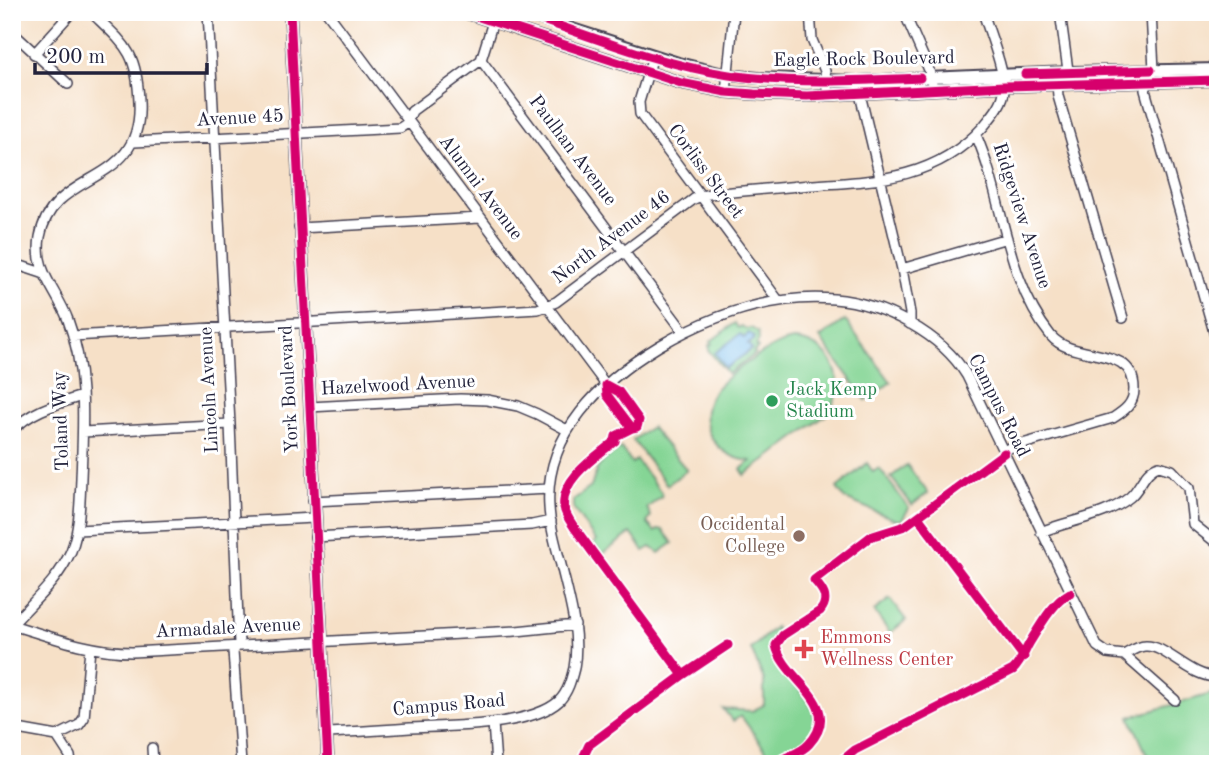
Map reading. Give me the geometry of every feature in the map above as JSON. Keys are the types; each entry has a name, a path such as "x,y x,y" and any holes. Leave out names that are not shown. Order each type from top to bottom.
{"main road":[{"name":"York Boulevard","path":"290,12 328,764"},
{"name":"Eagle Rock Boulevard","path":"464,12 495,17 648,72 726,92 785,96 859,94 932,83"},
{"name":"Eagle Rock Boulevard","path":"519,12 653,56 728,75 783,80 932,83 1003,80 1056,72 1218,69"},
{"name":"Eagle Rock Boulevard","path":"1003,80 1056,85 1218,80"}],"street":[{"path":"34,54 72,12"},
{"path":"91,12 127,47 135,66 140,115 134,142"},
{"name":"Lincoln Avenue","path":"208,12 230,424 239,644 233,650 241,764"},
{"name":"Alumni Avenue","path":"327,12 606,385 619,392 639,420 637,427 632,428 607,395 606,385"},
{"path":"726,92 734,12"},
{"path":"810,12 812,40 825,71 828,95"},
{"path":"904,12 932,83"},
{"path":"983,12 1003,80"},
{"path":"1060,12 1070,85"},
{"path":"1150,12 1154,70 1145,90 1218,346"},
{"path":"407,121 412,111 481,60 495,17"},
{"path":"12,32 68,84"},
{"name":"Corliss Street","path":"653,56 639,102 640,114 778,300"},
{"name":"Paulhan Avenue","path":"481,60 684,332"},
{"path":"1056,72 1056,85 1123,318"},
{"name":"North Avenue 46","path":"73,335 548,306 701,196 879,180 901,176 932,165 976,135 997,108 1004,93 1003,80"},
{"path":"858,81 879,180 902,269 910,324"},
{"name":"Avenue 45","path":"134,142 400,128 407,121"},
{"name":"Ridgeview Avenue","path":"976,135 1026,293 1053,338 1069,349 1105,355 1119,362 1131,374 1134,391 1130,404 1113,418 1009,448 1003,453"},
{"name":"Toland Way","path":"12,625 53,581 67,557 77,530 83,432 82,396 73,335 62,306 42,273 39,257 40,237 48,215 62,198 113,166 134,142"},
{"path":"299,229 480,218"},
{"path":"902,269 1007,239"},
{"path":"12,263 42,273"},
{"name":"Campus Road","path":"326,733 493,723 544,709 559,700 571,681 575,660 575,625 551,521 549,489 555,457 567,430 606,385 648,353 684,332 719,317 778,300 808,298 839,299 870,307 910,324 944,348 960,365 1097,646 1107,653 1124,655 1175,699"},
{"path":"12,431 30,416 82,396"},
{"name":"Hazelwood Avenue","path":"309,408 460,399 487,400 518,406 567,430"},
{"path":"83,432 230,424"},
{"path":"1041,532 1123,502 1140,486 1149,470 1159,466 1172,470 1189,488 1193,524 1218,544"},
{"path":"313,501 549,489"},
{"path":"77,530 314,518"},
{"path":"315,537 531,525 551,521"},
{"path":"1218,620 1215,632 1218,645"},
{"name":"Armadale Avenue","path":"12,625 90,648 132,652 528,630 575,625"},
{"path":"1124,655 1148,645 1195,672 1218,677"},
{"path":"12,727 57,736 79,725 84,718 90,648"},
{"path":"493,723 496,764"},
{"path":"57,736 70,755 71,764"},
{"path":"152,748 153,764"}],"green space":[{"path":"845,320 891,382 866,400 820,338"},
{"path":"735,323 738,328 742,326 758,332 758,348 755,354 728,374 709,351 709,345"},
{"name":"Jack Kemp Stadium","path":"794,340 817,347 832,362 838,383 832,406 834,409 745,475 741,469 751,461 739,459 720,448 708,430 706,419 711,396 725,380 761,354"},
{"path":"651,427 687,470 667,485 633,440"},
{"path":"621,448 632,463 636,460 662,493 661,497 647,508 651,516 647,523 655,532 663,530 673,543 659,553 651,547 644,551 631,533 601,555 593,544 596,541 573,508 573,500 591,487 597,469 605,459"},
{"path":"867,463 873,472 879,468 909,508 902,520 845,499 837,488"},
{"path":"907,465 928,493 912,505 891,477"},
{"path":"890,599 906,620 890,633 874,611"},
{"path":"775,627 778,633 772,645 775,657 806,697 813,711 815,726 804,745 774,762 741,716 733,721 723,709 752,711 764,705 764,680 751,649"},
{"path":"1218,692 1218,764 1151,764 1130,717"}],"water":[{"path":"749,333 754,337 748,344 752,349 726,368 715,353 740,334 744,338"}],"cycle path":[{"path":"290,12 328,764"},
{"path":"464,12 681,83 726,92 807,96 1004,86 1218,80"},
{"path":"519,12 649,56 729,75 801,81 920,78"},
{"path":"1025,74 1151,70"},
{"path":"606,385 619,392 639,420 637,427 632,428 607,395 606,385"},
{"path":"632,428 616,436 615,441 581,469 568,487 564,507 574,527 683,675"},
{"path":"776,764 805,748 818,730 820,717 817,704 789,670 776,645 783,635 823,607 824,595 814,580 870,537 905,526 1004,453"},
{"path":"918,517 1024,657"},
{"path":"838,764 855,750 1013,670 1047,615 1070,593"},
{"path":"580,764 589,745 728,645"}],"place":[{"name":"Jack Kemp Stadium","path":"772,401"},
{"name":"Occidental College","path":"799,536"},
{"name":"Emmons Wellness Center","path":"804,649"}]}
